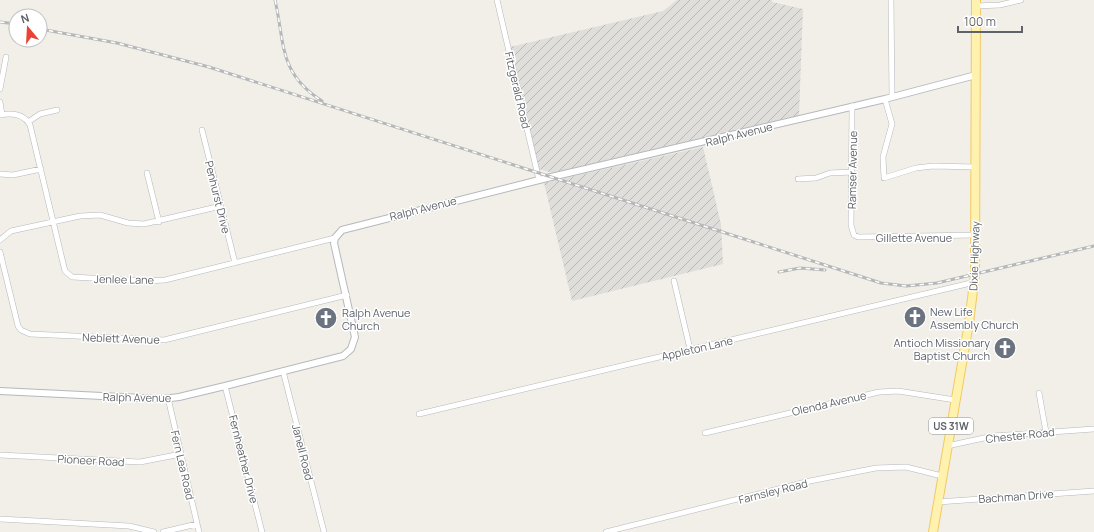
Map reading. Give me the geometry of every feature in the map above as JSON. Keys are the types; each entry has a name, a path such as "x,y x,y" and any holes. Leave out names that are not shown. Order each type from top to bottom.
{"main road":[{"name":"Dixie Highway","path":"933,532 975,282 976,3"}],"street":[{"name":"Fitzgerald Road","path":"497,0 539,180"},
{"path":"891,0 892,97"},
{"path":"976,3 1000,5 1021,0"},
{"path":"0,89 6,57"},
{"name":"Ralph Avenue","path":"0,391 168,398 225,386 343,356 351,349 355,340 355,333 335,247 335,238 342,230 348,227 539,180 885,99 976,75"},
{"path":"885,99 892,124 883,157 884,178 916,168 933,166 975,167"},
{"path":"0,102 1,115 15,114 28,122 40,114 57,110"},
{"name":"Ramser Avenue","path":"852,106 853,234"},
{"name":"Jenlee Lane","path":"28,122 41,169 65,271 75,278 152,281 165,280 335,238"},
{"name":"Penhurst Drive","path":"202,130 235,263"},
{"path":"0,174 13,175 41,169"},
{"path":"798,179 816,178 830,173 852,172"},
{"path":"147,173 159,222"},
{"path":"0,240 11,231 88,215 104,216 133,224 159,222 221,206"},
{"name":"Gillette Avenue","path":"853,234 858,237 976,236"},
{"name":"Neblett Avenue","path":"0,252 18,326 24,332 30,334 164,340 347,295"},
{"path":"674,281 690,349"},
{"name":"Appleton Lane","path":"419,414 975,282"},
{"name":"Janell Road","path":"283,371 324,532"},
{"name":"Fernheather Drive","path":"225,386 262,532"},
{"name":"Olenda Avenue","path":"705,433 879,392 898,391 955,400"},
{"path":"1038,393 1046,432"},
{"name":"Fern Lea Road","path":"168,398 199,532"},
{"name":"Chester Road","path":"947,446 993,436 1094,429"},
{"name":"Pioneer Road","path":"0,455 140,462 181,454"},
{"name":"Farnsley Road","path":"606,532 816,480 876,468 906,467 942,476"},
{"name":"Bachman Drive","path":"938,502 1094,491"},
{"path":"0,519 129,526 154,532"},
{"path":"163,532 197,524"}],"shaded area":[{"path":"677,0 772,0 772,2 803,9 799,116 553,173 539,169 510,47 663,11"},
{"path":"703,147 721,224 723,264 572,301 544,183"}],"railway":[{"path":"275,0 283,43 290,68 308,90 322,101"},
{"path":"0,22 8,23"},
{"path":"48,30 117,43 209,67 881,283 906,286 937,283 1094,246"},
{"path":"779,272 800,268 825,270"}],"place":[{"name":"New Life Assembly Church","path":"915,317"},
{"name":"Ralph Avenue Church","path":"326,318"},
{"name":"Antioch Missionary Baptist Church","path":"1005,348"}]}
